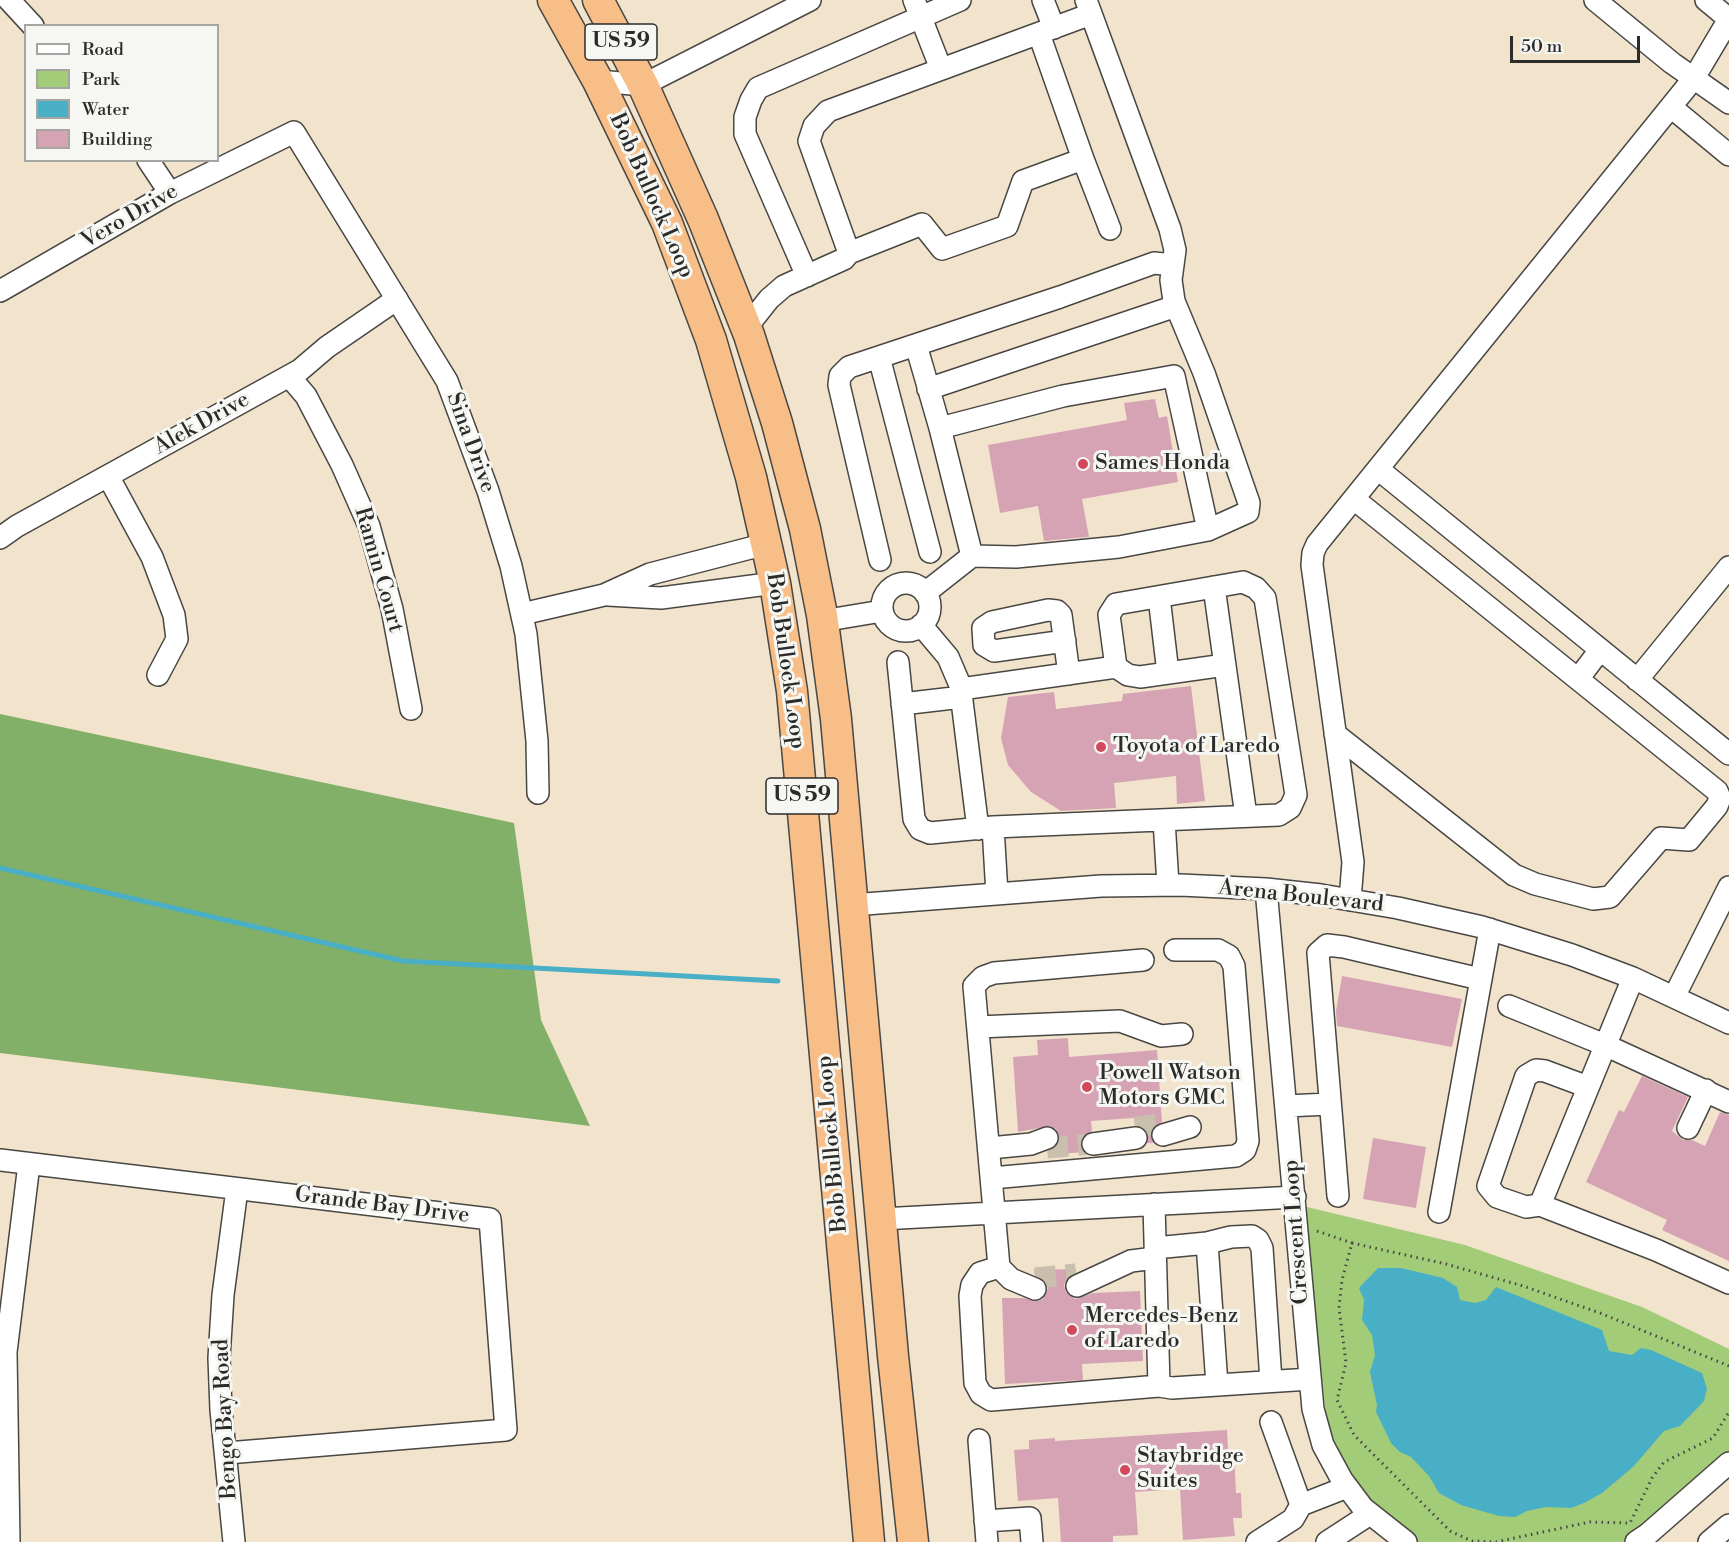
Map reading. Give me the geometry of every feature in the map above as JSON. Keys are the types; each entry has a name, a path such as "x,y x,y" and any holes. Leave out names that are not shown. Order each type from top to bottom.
{"highway":[{"name":"Bob Bullock Loop","path":"553,0 598,81 667,223 711,340 751,477 775,583 792,691 869,1542"},
{"name":"Bob Bullock Loop","path":"598,0 643,85 704,219 746,328 777,423 805,529 822,621 836,718 881,1220 913,1542"}],"street":[{"path":"9,0 31,24"},
{"path":"598,81 643,85 810,0"},
{"path":"807,276 746,134 745,117 751,100 758,88 917,8 960,0"},
{"path":"1043,0 1046,31 1083,159 1110,229"},
{"path":"1595,0 1729,103"},
{"path":"1350,900 1353,862 1312,564 1317,544 1694,78 1729,19 1706,0"},
{"path":"849,253 809,141 814,126 828,111 1046,31 1089,7 1170,229 1175,250 1171,280 1176,306 1200,364 1249,503 1248,512 1238,519 1208,530 1119,547 1016,557 972,556 925,593"},
{"path":"917,8 941,69"},
{"path":"1671,107 1729,155"},
{"name":"Vero Drive","path":"0,291 170,193 294,132"},
{"name":"Sina Drive","path":"294,132 447,381 488,491 511,566 522,614 537,741 538,793"},
{"path":"746,328 769,299 784,286 844,259 849,253 922,224 942,249 1007,226 1023,182 1083,159"},
{"path":"149,162 170,193"},
{"path":"880,560 839,385 840,376 849,367 1154,262 1173,265"},
{"name":"Alek Drive","path":"0,538 17,526 289,376 397,299"},
{"path":"928,389 1176,306"},
{"path":"916,345 940,428 972,556"},
{"path":"879,357 930,552"},
{"path":"940,428 1064,396 1174,376 1200,364"},
{"name":"Ramin Court","path":"289,376 306,396 342,465 369,526 393,609 411,709"},
{"path":"1174,376 1208,530"},
{"path":"1378,469 1729,754"},
{"path":"108,476 152,557 174,615 177,639 158,675"},
{"path":"1335,734 1514,875 1535,884 1593,899 1610,897 1661,838 1689,840 1717,806 1720,798 1717,791 1354,499"},
{"path":"522,614 604,595 650,574 766,544"},
{"path":"1637,680 1729,567"},
{"path":"898,662 914,819 920,829 930,833 986,828 1279,815 1290,808 1296,795 1265,598 1256,588 1243,582 1116,604 1109,615 1116,667"},
{"path":"604,595 661,598 775,583"},
{"path":"910,583 925,593 930,607 921,625 910,631 895,629 889,625 882,611 884,597 894,586 910,583"},
{"path":"1214,587 1246,816"},
{"path":"1159,597 1168,673"},
{"path":"822,621 882,611"},
{"path":"921,625 948,657 961,693 997,894"},
{"path":"1065,641 1069,674"},
{"path":"1578,679 1600,650"},
{"path":"902,704 1116,667 1128,675 1140,678 1225,665"},
{"path":"1164,820 1168,885"},
{"name":"Arena Boulevard","path":"852,905 1101,886 1168,885 1266,889 1350,900 1490,929 1572,955 1633,978 1729,1023"},
{"path":"1674,997 1729,887"},
{"name":"Crescent Loop","path":"1266,889 1314,1410 1323,1445 1347,1487 1370,1514 1406,1542"},
{"path":"1438,1212 1490,929"},
{"path":"1338,1196 1317,953 1327,945 1480,979"},
{"path":"992,1178 1236,1156 1245,1150 1248,1141 1234,966 1229,956 1218,950 1175,950"},
{"path":"1031,1283 1011,1279 999,1267 974,986 983,977 994,973 1143,960"},
{"path":"1540,1205 1633,978"},
{"path":"1509,1006 1605,1045 1729,1102"},
{"path":"978,1027 1120,1021 1161,1036 1182,1034"},
{"path":"1588,1087 1545,1071 1536,1070 1526,1076 1488,1186 1497,1197 1526,1206 1540,1205 1729,1282"},
{"path":"1688,1128 1706,1090"},
{"path":"1286,1106 1329,1104"},
{"path":"1092,1138 1135,1133"},
{"path":"990,1148 1042,1143"},
{"name":"Grande Bay Drive","path":"0,1160 490,1219 506,1430 227,1453"},
{"path":"9,1542 6,1352 30,1164"},
{"name":"Bengo Bay Road","path":"234,1542 221,1410 219,1358 223,1295 237,1189"},
{"path":"881,1220 1154,1204 1295,1205"},
{"path":"1154,1204 1159,1386"},
{"path":"1086,1278 1155,1253 1231,1237 1252,1236 1258,1240 1262,1248 1271,1382"},
{"path":"1207,1243 1218,1385"},
{"path":"999,1267 980,1273 972,1285 970,1296 975,1383 981,1394 991,1400 1159,1386 1172,1388 1310,1378"},
{"path":"1271,1422 1301,1505"},
{"path":"979,1440 986,1532 1030,1518 1032,1542"},
{"path":"1646,1539 1729,1463"},
{"path":"1257,1542 1293,1519 1301,1505 1347,1487"},
{"path":"1327,1542 1370,1514"},
{"path":"1709,1542 1729,1525"}],"path":[{"path":"1295,1205 1320,1234 1446,1264 1523,1286 1600,1313 1729,1366"},
{"path":"1352,1243 1342,1280 1339,1308 1346,1363 1337,1400 1354,1435 1450,1531 1472,1541 1496,1542 1590,1522 1630,1523 1652,1478 1664,1462 1713,1437 1729,1412"}],"green space":[{"path":"0,714 514,823 541,1020 590,1126 0,1053"},
{"path":"1303,1206 1465,1245 1642,1307 1729,1349 1729,1452 1643,1530 1623,1542 1417,1542 1391,1526 1365,1502 1329,1443"}],"water":[{"path":"1378,1268 1401,1268 1443,1278 1457,1287 1460,1300 1475,1303 1486,1300 1496,1287 1602,1330 1609,1351 1632,1355 1641,1348 1651,1350 1702,1373 1707,1389 1704,1401 1680,1426 1664,1431 1633,1467 1602,1493 1584,1503 1571,1508 1546,1507 1527,1511 1515,1517 1499,1516 1461,1505 1439,1493 1429,1476 1411,1457 1400,1452 1391,1443 1376,1412 1377,1405 1370,1372 1375,1355 1372,1335 1362,1320 1364,1300 1359,1288"}],"building":[{"name":"Sames Honda","path":"1155,399 1159,418 1167,416 1178,482 1082,499 1089,537 1044,541 1038,506 1000,513 988,445 1127,420 1124,403"},
{"name":"Toyota of Laredo","path":"1191,686 1205,801 1177,804 1176,776 1114,783 1116,808 1061,811 1031,792 1008,765 1001,738 1008,697 1054,692 1056,709 1122,701 1123,694"},
{"path":"1342,976 1462,999 1452,1047 1337,1026 1336,1011"},
{"name":"Powell Watson Motors GMC","path":"1068,1038 1069,1057 1157,1050 1162,1122 1151,1131 1153,1143 1147,1143 1146,1131 1135,1125 1134,1118 1091,1121 1092,1131 1081,1140 1084,1152 1048,1155 1048,1151 1060,1140 1056,1129 1050,1126 1018,1132 1013,1057 1038,1055 1037,1040"},
{"path":"1642,1076 1688,1097 1672,1131 1683,1140 1692,1140 1705,1146 1720,1112 1729,1115 1729,1261 1662,1230 1667,1220 1586,1182 1619,1110 1624,1112"},
{"path":"1373,1138 1426,1147 1416,1208 1363,1199"},
{"name":"Mercedes-Benz of Laredo","path":"1076,1269 1064,1285 1066,1292 1075,1299 1093,1293 1140,1291 1143,1361 1082,1364 1083,1380 1005,1384 1002,1298 1037,1301 1043,1299 1048,1288 1045,1281 1035,1275 1034,1270"},
{"name":"Staybridge Suites","path":"1227,1430 1228,1451 1234,1451 1236,1493 1241,1493 1242,1518 1233,1518 1235,1536 1183,1540 1180,1489 1135,1492 1138,1535 1113,1536 1113,1542 1061,1542 1058,1498 1018,1501 1014,1450 1029,1449 1029,1440 1055,1438 1055,1441"}],"waterway":[{"path":"0,868 403,961 778,981"}],"tunnel":[{"path":"1135,1127 1162,1124"},
{"path":"1047,1148 1093,1144"},
{"path":"1035,1278 1076,1274"}],"place":[{"name":"Sames Honda","path":"1083,464"},
{"name":"Toyota of Laredo","path":"1101,747"},
{"name":"Powell Watson Motors GMC","path":"1087,1087"},
{"name":"Mercedes-Benz of Laredo","path":"1072,1330"},
{"name":"Staybridge Suites","path":"1125,1470"}]}
